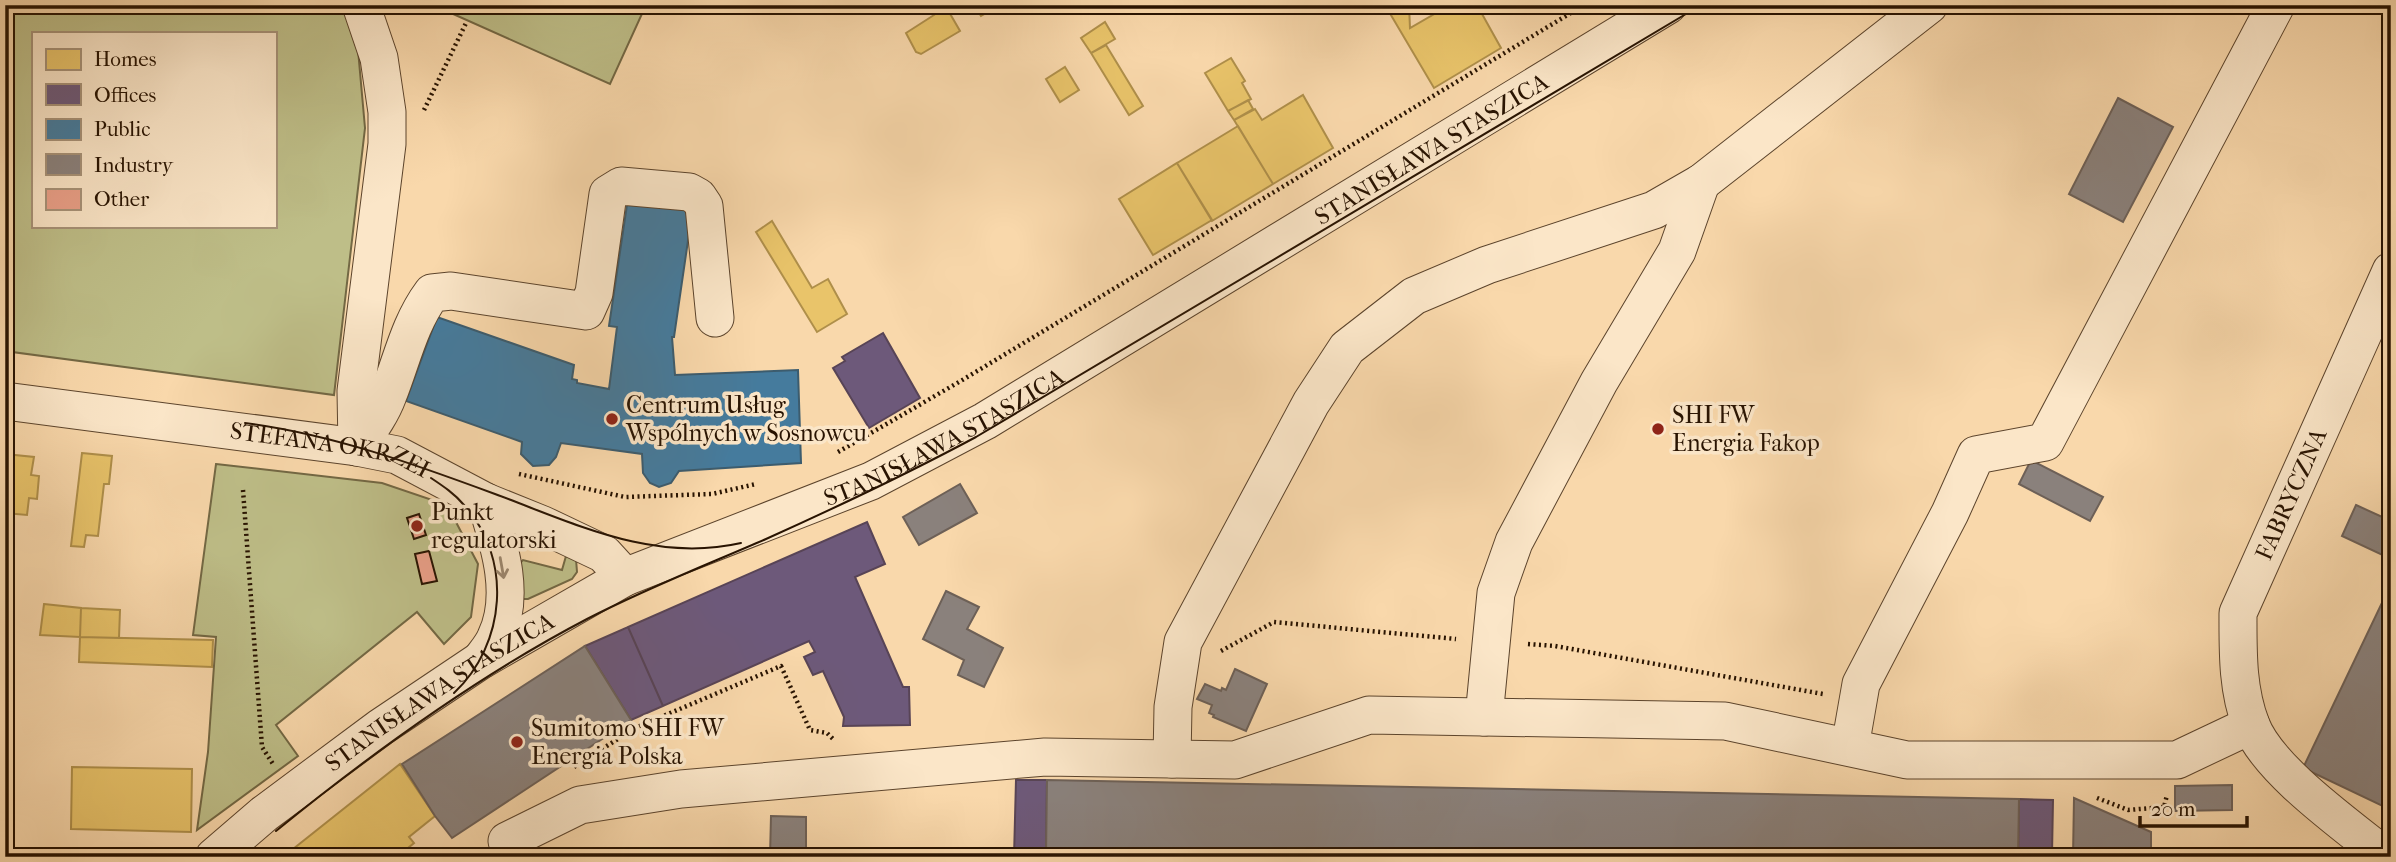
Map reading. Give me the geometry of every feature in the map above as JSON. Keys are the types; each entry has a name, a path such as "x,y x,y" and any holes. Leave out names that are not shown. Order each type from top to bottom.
{"street":[{"path":"357,447 356,391 387,144 387,112 379,58 361,5"},
{"name":"STANISŁAWA STASZICA","path":"216,856 264,814 381,727 481,660 625,577 871,481 985,421 1668,5"},
{"path":"1172,759 1173,707 1183,642 1311,403 1347,348 1414,296 1487,265 1654,210 1701,183 1929,5"},
{"path":"1850,747 1861,684 1950,513 1976,455 2045,442 2276,5"},
{"path":"1484,717 1496,593 1514,542 1599,382 1676,251 1701,183"},
{"path":"357,447 378,418 418,312 432,293 451,291 586,311 594,293 608,194 621,186 690,192 698,197 704,206 715,318"},
{"name":"FABRYCZNA","path":"2381,844 2284,772 2261,743 2251,725 2238,669 2238,613 2391,271"},
{"name":"STEFANA OKRZEI","path":"5,401 357,447 397,455 486,502 604,554 625,577"},
{"path":"481,660 496,639 503,617 505,591 501,560 486,502"},
{"path":"507,841 580,805 681,789 1045,757 1235,760 1369,715 1725,721 1907,760 2177,760 2251,725"}],"path":[{"path":"828,458 959,382 1584,5"},
{"path":"243,490 262,747 275,768"}],"green space":[{"path":"5,5 354,5 365,128 334,395 5,351"},
{"path":"433,5 646,5 610,84"},
{"path":"216,464 382,483 447,505 478,564 471,617 444,644 417,612 276,725 298,756 197,830 208,752 216,637 193,635"},
{"path":"566,556 576,559 577,572 572,579 528,599 521,599 520,563 523,560 562,570"}],"building: Homes":[{"path":"928,5 945,5 960,31 921,54 916,52 906,33 934,15"},
{"path":"974,5 1000,5 981,16"},
{"path":"1385,5 1409,5 1410,28 1450,5 1477,5 1501,48 1434,88"},
{"path":"1105,22 1115,39 1091,53 1081,38"},
{"path":"1106,45 1143,106 1129,115 1091,53"},
{"path":"1231,58 1245,81 1242,83 1251,99 1228,111 1205,73"},
{"path":"1065,67 1079,90 1060,102 1046,79"},
{"path":"1303,95 1333,148 1273,184 1234,120 1255,109 1262,120"},
{"path":"1248,100 1253,109 1234,120 1228,111"},
{"path":"1238,126 1273,184 1212,221 1177,163"},
{"path":"1177,163 1212,220 1153,255 1119,199"},
{"path":"772,221 812,288 828,279 847,314 817,332 756,232"},
{"path":"82,453 112,456 109,484 104,484 98,536 86,535 84,547 71,546"},
{"path":"5,454 34,457 31,475 39,476 37,499 29,498 27,515 5,513"},
{"path":"44,604 81,608 80,637 40,635"},
{"path":"81,608 120,610 119,638 80,637"},
{"path":"80,637 213,640 212,667 79,662"},
{"path":"400,764 435,816 409,837 414,843 397,857 390,851 383,857 283,857"},
{"path":"72,767 192,769 191,832 71,829"}],"building: Offices":[{"path":"883,333 920,398 869,428 833,368 845,361 842,357"},
{"path":"867,522 885,564 855,577 903,687 909,687 910,725 843,726 844,717 823,671 813,675 804,657 815,652 809,641 663,706 628,627"},
{"path":"628,627 663,706 631,720 585,646"},
{"path":"1016,780 1047,780 1046,857 1014,857"},
{"path":"2019,799 2053,800 2052,855 2018,857"}],"building: Public":[{"path":"628,198 693,206 672,337 675,375 798,370 801,463 679,471 671,483 659,487 650,483 643,473 642,454 561,443 556,457 549,465 533,466 521,454 522,442 406,401 437,317 574,365 572,379 577,380 577,383 609,389 617,327 609,326"}],"building: Industry":[{"path":"2118,98 2173,127 2123,222 2069,194"},
{"path":"2031,460 2103,497 2090,521 2019,484"},
{"path":"960,484 977,513 919,545 903,517"},
{"path":"2356,505 2391,521 2391,559 2342,536"},
{"path":"2391,584 2391,810 2303,768"},
{"path":"946,591 979,607 967,629 1003,648 984,687 958,675 964,660 923,639"},
{"name":"Sumitomo SHI FW Energia Polska","path":"585,646 631,720 452,838 402,764"},
{"path":"1235,669 1267,684 1246,731 1213,717 1214,715 1209,713 1212,705 1197,699 1205,684 1221,691 1222,688 1226,690"},
{"path":"1047,780 2019,799 2018,857 1046,857"},
{"path":"2232,785 2232,810 2175,811 2175,786"},
{"path":"2074,798 2151,832 2151,857 2073,857"},
{"path":"771,816 806,817 806,857 770,857"}],"building: Other":[{"name":"Punkt regulatorski","path":"419,514 426,535 414,539 407,518"},
{"path":"429,551 437,581 422,584 415,554"}],"tram line":[{"path":"276,831 426,717 505,665 631,597 819,515 976,437 1701,5"},
{"path":"245,423 341,442 372,451 615,537 677,548 708,548 741,543"},
{"path":"431,478 457,497 480,527 490,550 496,575 497,601 493,626 484,651 471,673 454,693"}],"place":[{"name":"Centrum Usług Wspólnych w Sosnowcu","path":"612,419"},
{"name":"SHI FW Energia Fakop","path":"1658,429"},
{"name":"Punkt regulatorski","path":"417,526"},
{"name":"Sumitomo SHI FW Energia Polska","path":"517,742"}]}
